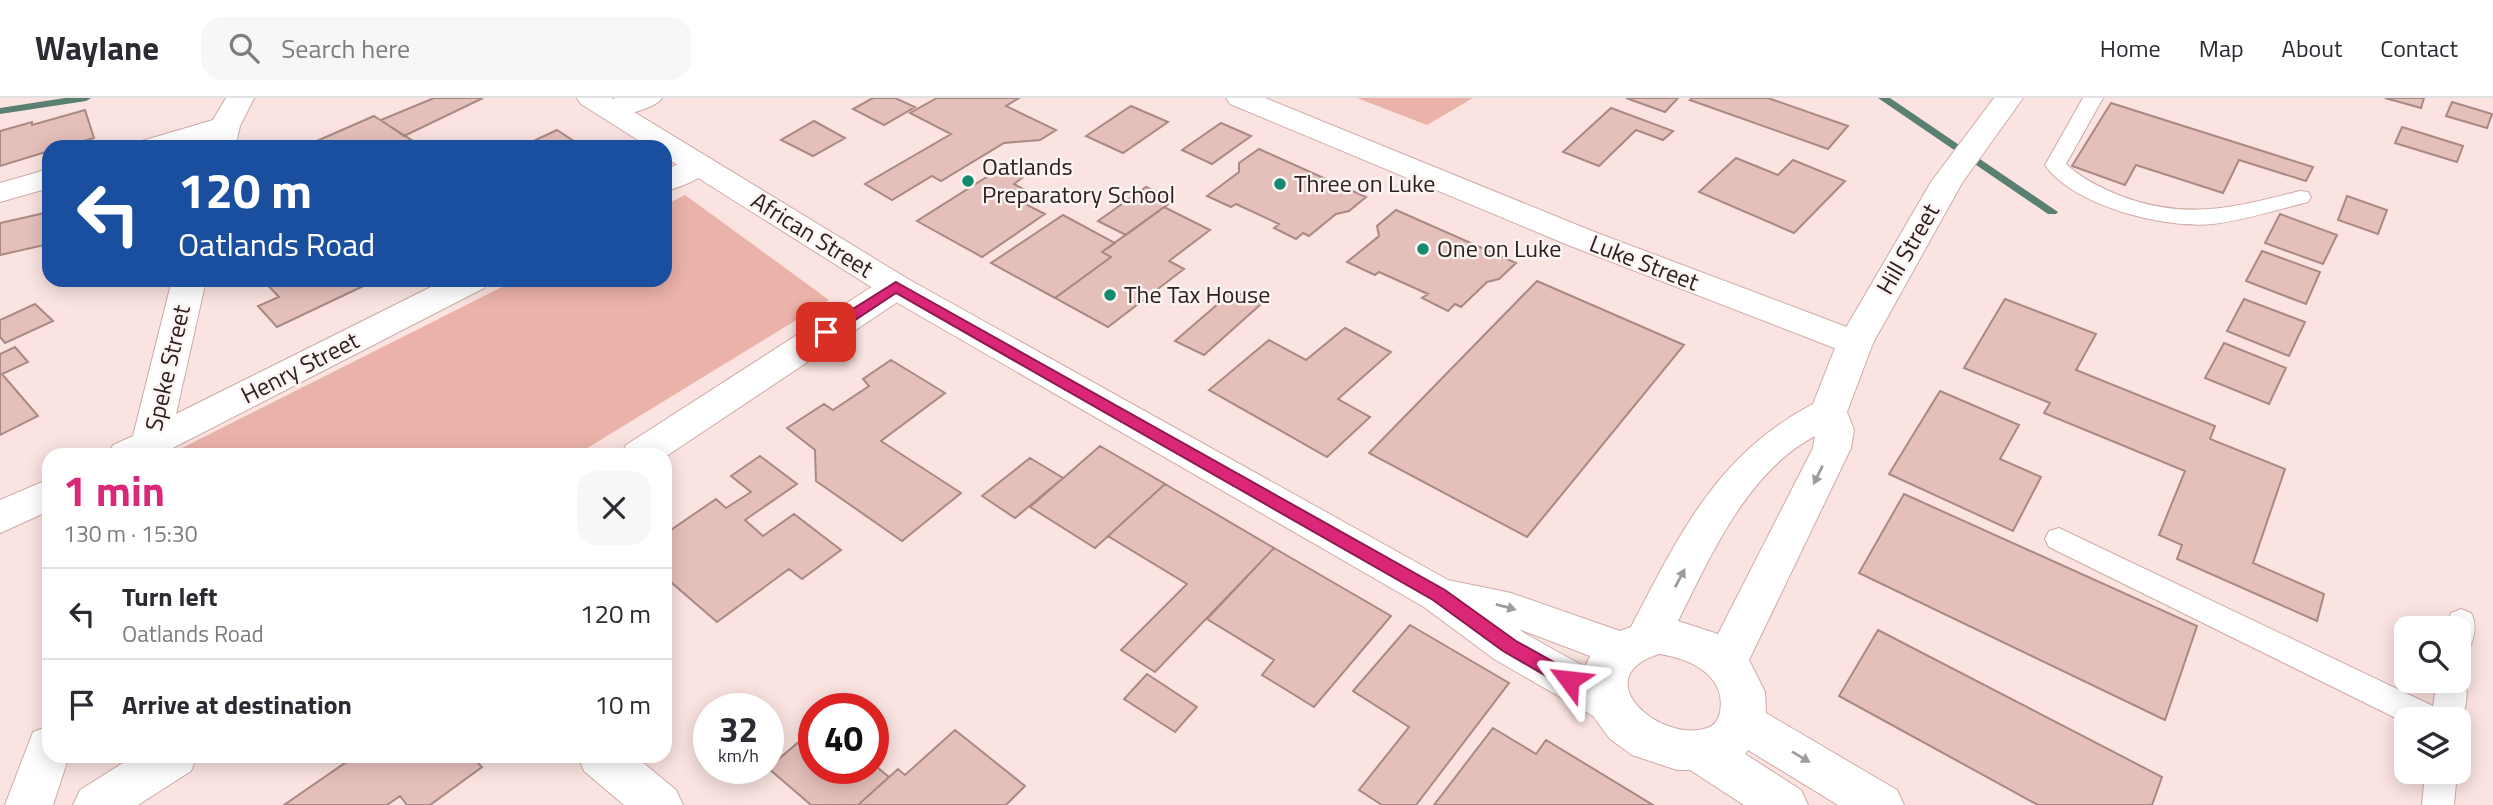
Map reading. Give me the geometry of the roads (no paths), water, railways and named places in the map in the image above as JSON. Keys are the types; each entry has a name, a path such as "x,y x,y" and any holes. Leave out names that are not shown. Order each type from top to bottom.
{"street":[{"path":"198,140 223,136 240,98"},
{"path":"600,104 648,98"},
{"name":"Luke Street","path":"1240,98 1580,238 1855,343"},
{"name":"Hill Street","path":"1725,664 1832,448 1835,430 1828,412 1855,343 1947,182 2009,98"},
{"name":"African Street","path":"600,104 659,140"},
{"name":"African Street","path":"672,148 896,287 1439,595 1509,646 1608,702"},
{"path":"672,178 699,164"},
{"path":"0,193 42,180"},
{"name":"Speke Street","path":"143,448 187,287"},
{"name":"Henry Street","path":"148,448 458,287"},
{"path":"651,448 896,287"},
{"path":"1633,643 1659,636 1683,639 1706,649 1725,664 1739,682 1745,702 1742,722 1731,738 1712,749 1699,751 1664,749 1640,738 1621,721 1608,702 1604,682 1608,663 1633,643 1707,526 1746,473 1783,437 1805,421 1828,412"},
{"path":"0,518 42,497"},
{"name":"African Street","path":"1439,595 1480,600 1633,643"},
{"path":"1742,722 1880,805"},
{"path":"1699,751 1784,805"},
{"path":"29,805 43,763"},
{"path":"97,805 163,763"},
{"path":"609,763 659,805"}],"lane":[{"path":"2093,98 2054,165 2073,183 2151,211 2197,218 2229,215 2300,197"},
{"path":"2059,540 2404,707"},
{"path":"2438,805 2440,784"}],"waterway":[{"path":"0,111 86,98"},
{"path":"1883,98 2052,212"}],"place":[{"name":"Oatlands Preparatory School","path":"968,181"},
{"name":"Three on Luke","path":"1280,184"},
{"name":"One on Luke","path":"1423,249"},
{"name":"The Tax House","path":"1110,295"}]}
